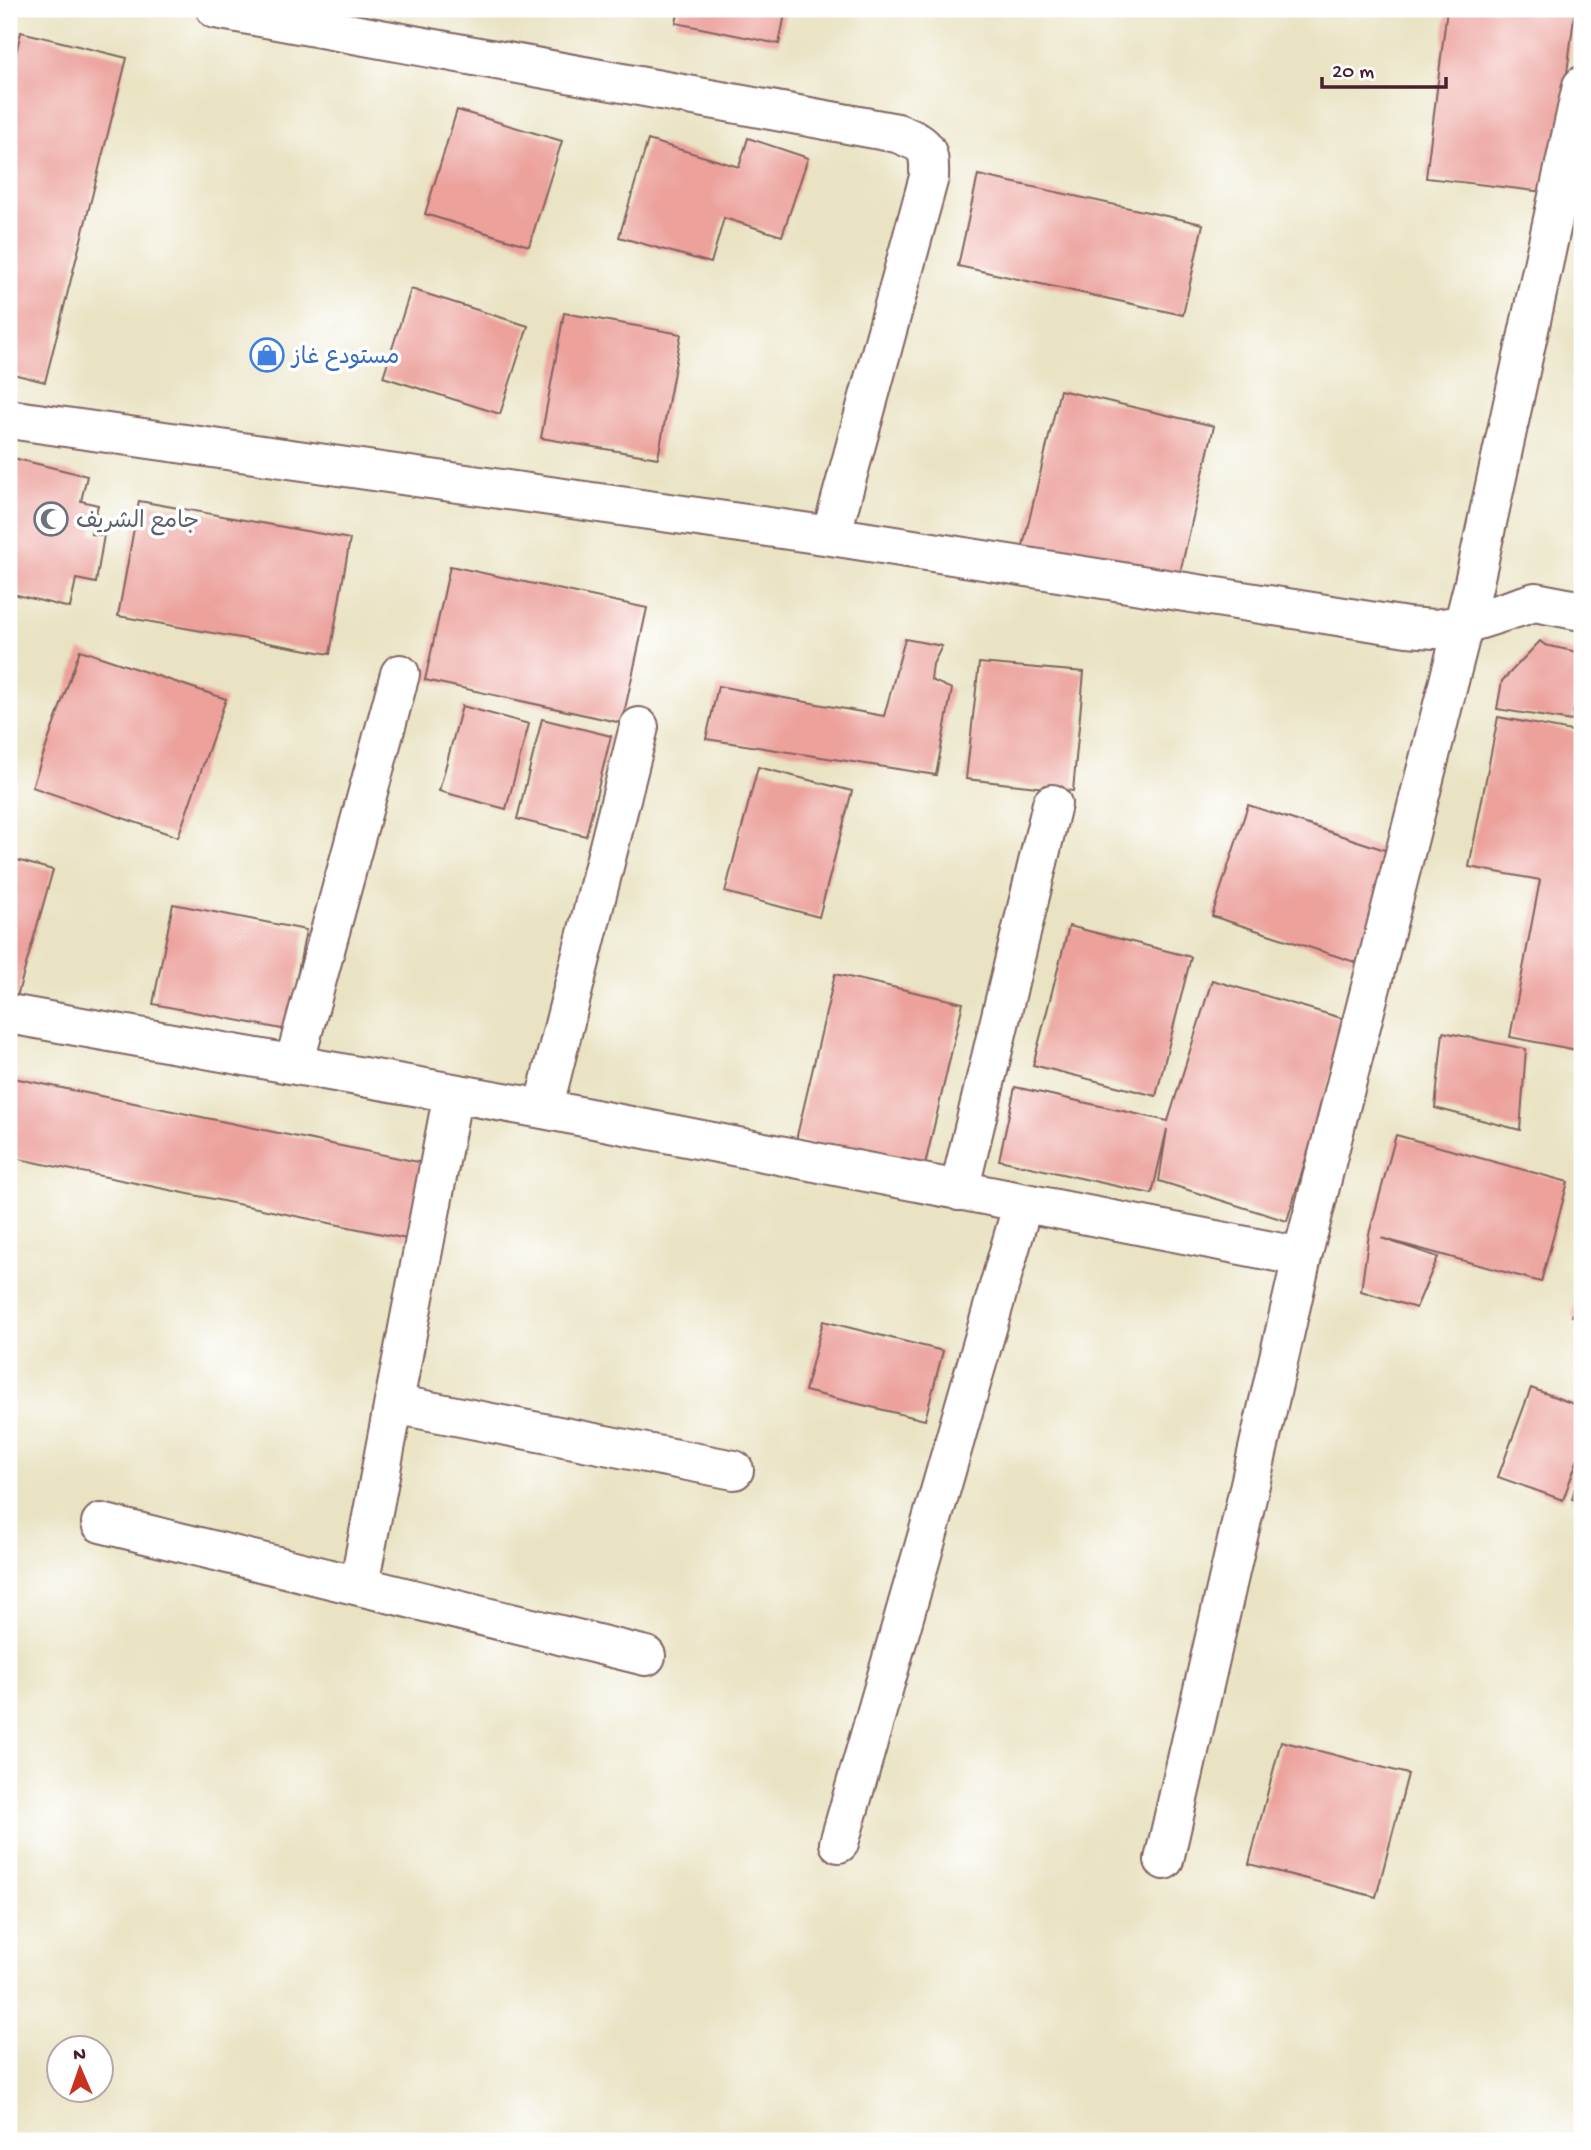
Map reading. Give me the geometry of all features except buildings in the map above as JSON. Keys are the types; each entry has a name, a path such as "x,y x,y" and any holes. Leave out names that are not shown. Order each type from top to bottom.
{"street":[{"path":"216,9 883,130 921,142 930,156 929,177 831,536"},
{"path":"1164,1860 1302,1256 1462,625 1474,587 1582,86"},
{"path":"9,419 831,536 1407,627 1435,629 1462,625 1535,602 1582,611"},
{"path":"294,1064 400,674"},
{"path":"543,1109 639,727"},
{"path":"959,1191 1052,804"},
{"path":"9,1014 543,1109 1302,1256"},
{"path":"359,1586 453,1093"},
{"path":"839,1843 1023,1203"},
{"path":"394,1404 734,1470"},
{"path":"101,1523 646,1656"}],"place":[{"name":"مستودع غاز","path":"267,355"},
{"name":"جامع الشريف","path":"51,519"}]}
